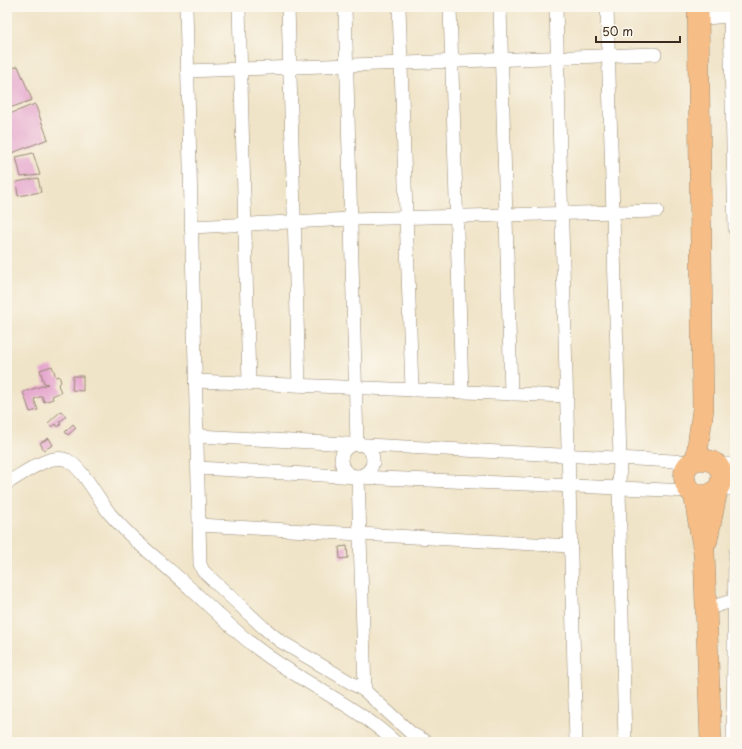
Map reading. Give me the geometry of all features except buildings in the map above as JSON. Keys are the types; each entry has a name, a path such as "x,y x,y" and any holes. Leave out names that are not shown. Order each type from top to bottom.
{"main road":[{"path":"698,13 703,409 710,463"},
{"path":"704,552 723,489 721,483 722,476 720,469 710,463 688,467 684,479 686,486 692,492 706,496 723,489"},
{"path":"692,492 704,552 711,742"}],"street":[{"path":"186,7 200,564 203,571 263,628 280,641 365,691 412,734 427,742"},
{"path":"239,7 249,383"},
{"path":"288,7 299,385"},
{"path":"345,7 357,444"},
{"path":"399,7 412,390"},
{"path":"450,7 462,392"},
{"path":"500,7 511,394"},
{"path":"556,7 576,742"},
{"path":"607,7 620,458 619,488 625,742"},
{"path":"698,13 730,13 735,230"},
{"path":"187,72 655,54"},
{"path":"191,227 351,219 657,211"},
{"path":"195,381 566,396"},
{"path":"197,436 710,463"},
{"path":"357,444 368,448 374,457 372,468 369,473 358,477 348,474 342,466 341,461 347,447 357,444"},
{"path":"7,483 49,459 60,458 72,463 79,469 112,515 140,544 242,637 295,674 325,691 365,717 395,742"},
{"path":"198,468 358,477 692,492"},
{"path":"7,470 27,472"},
{"path":"358,477 365,691"},
{"path":"199,525 570,546"},
{"path":"733,742 735,554"},
{"path":"706,609 734,600"}]}
